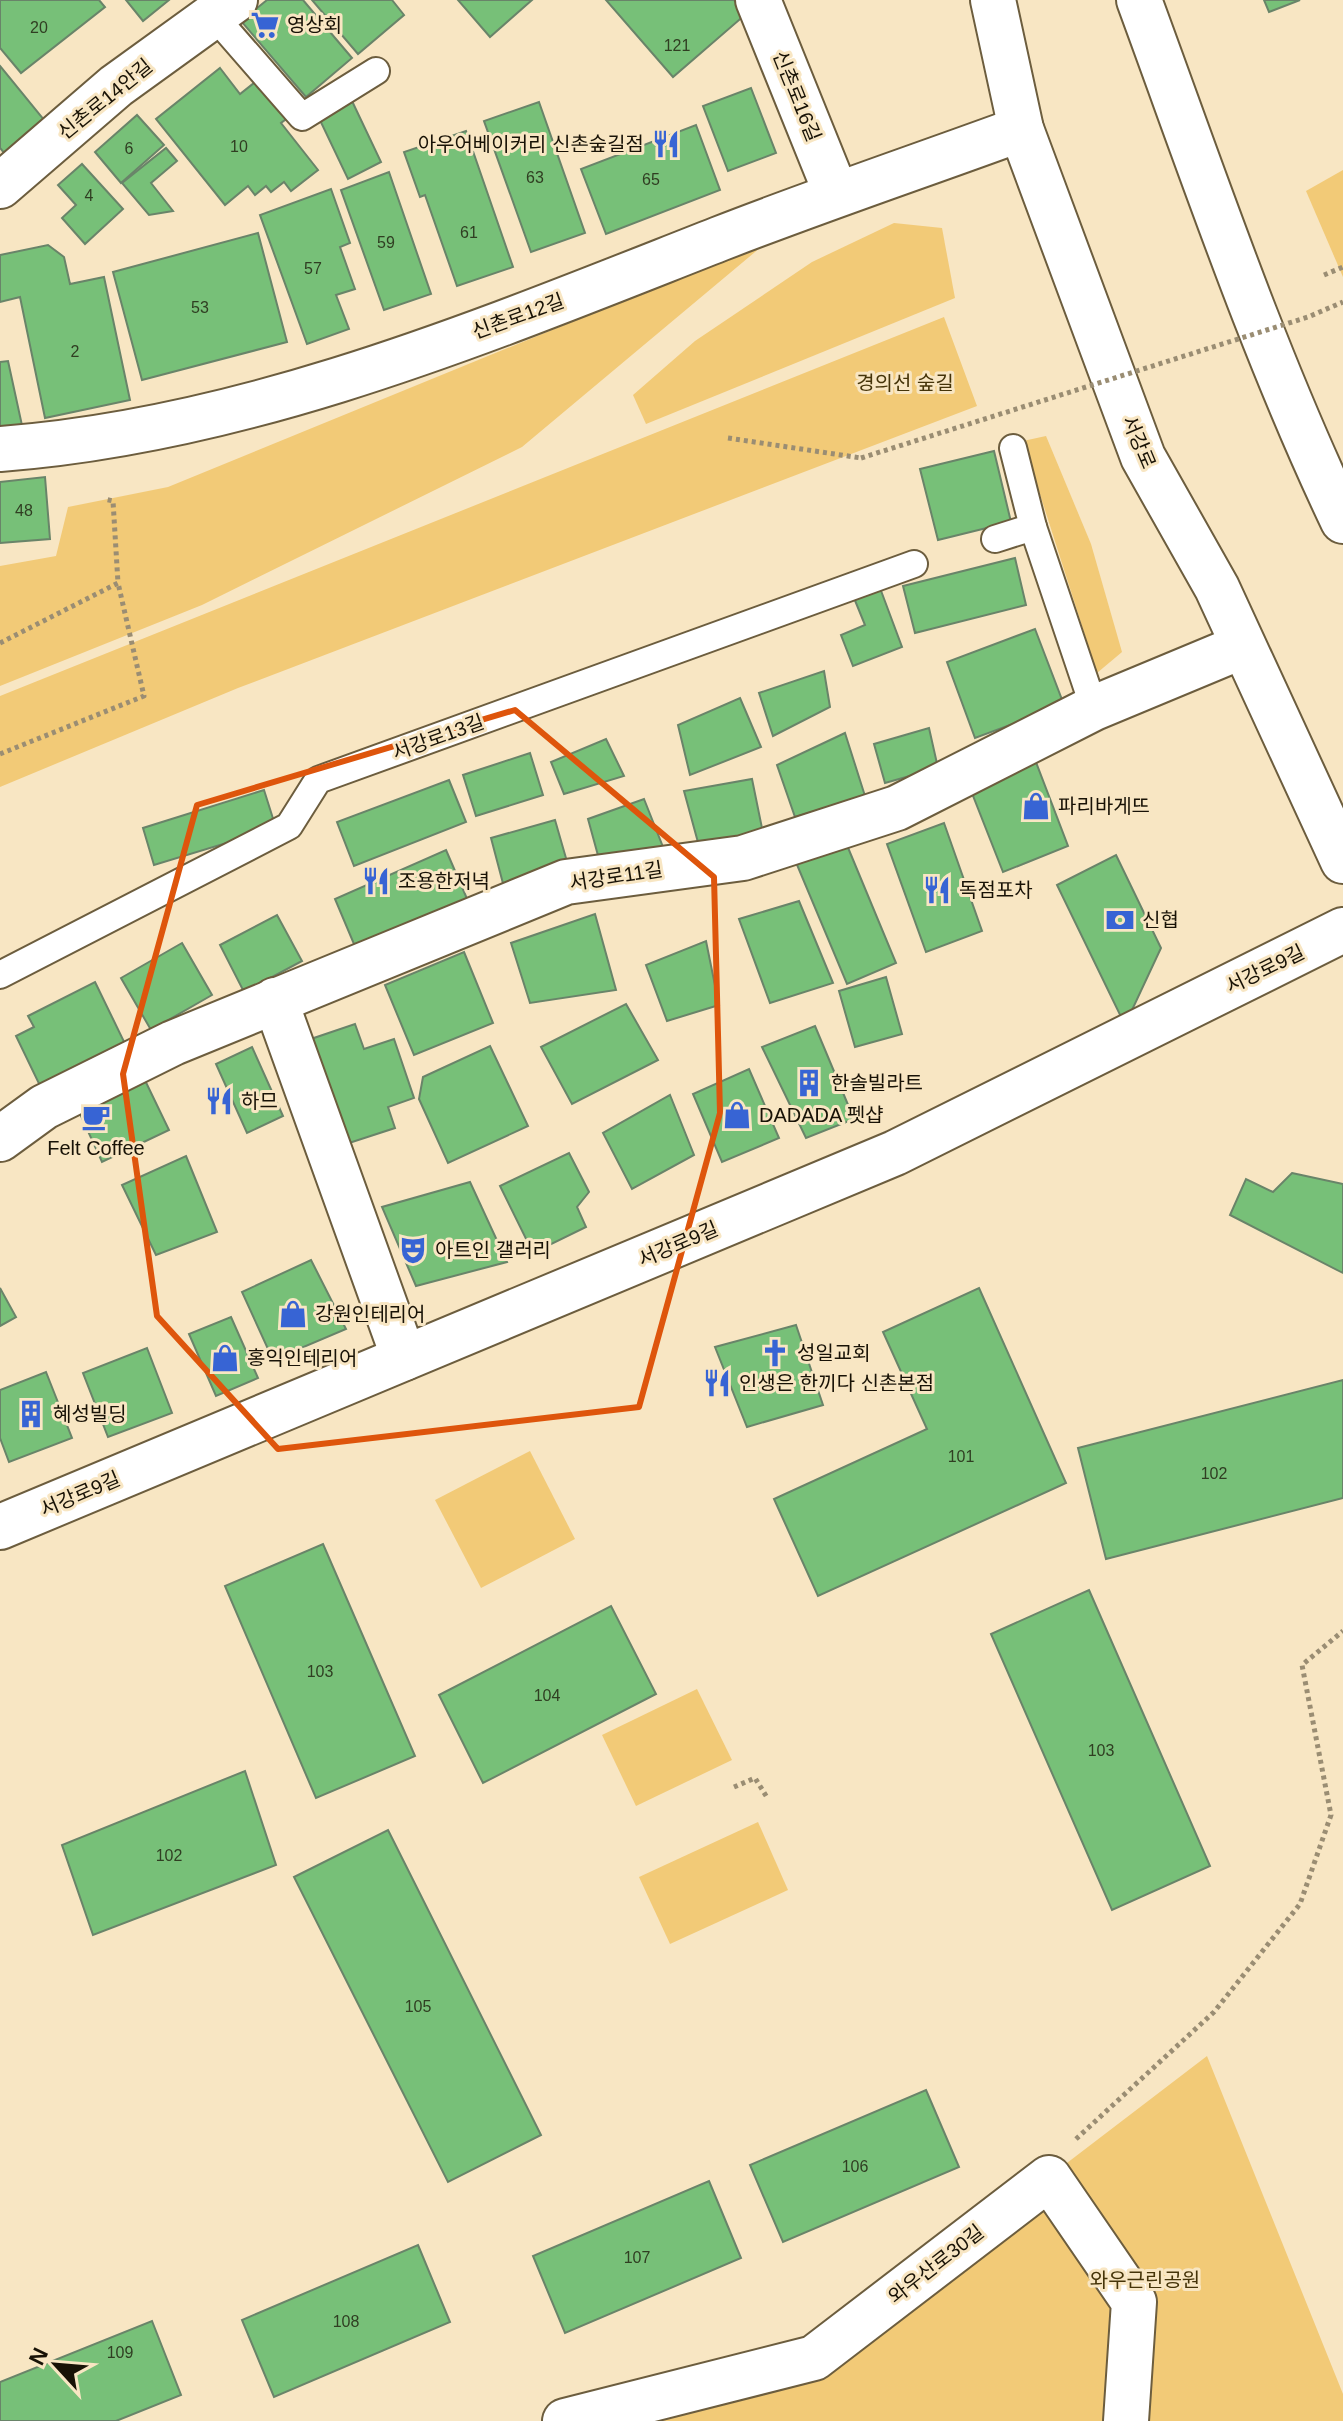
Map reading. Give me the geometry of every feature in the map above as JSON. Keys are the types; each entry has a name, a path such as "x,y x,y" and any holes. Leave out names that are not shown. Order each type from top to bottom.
{"street":[{"name":"신촌로16길","path":"758,0 836,193"},
{"name":"서강로","path":"993,0 1021,129 1143,457 1217,588 1343,861"},
{"path":"1139,0 1220,221 1332,468 1343,521"},
{"name":"신촌로14안길","path":"0,186 116,86 224,8"},
{"name":"신촌로12길","path":"0,449 144,432 295,395 587,291 836,193 1021,129"},
{"name":"서강로11길","path":"0,1139 44,1107 173,1043 566,882 743,858 897,808 1094,708 1243,646"},
{"name":"서강로9길","path":"0,1527 895,1153 1343,930"},
{"path":"275,1000 404,1358"},
{"name":"와우산로30길","path":"565,2421 814,2358 1049,2178 1134,2302 1126,2421"}],"lane":[{"name":"신촌로14안길","path":"224,8 302,117 376,71"},
{"path":"1013,448 1033,527 1094,708"},
{"path":"995,539 1033,527"},
{"name":"서강로13길","path":"0,975 289,826 318,780 914,564"}],"path":[{"path":"1324,275 1343,267"},
{"path":"728,438 861,458 1308,317 1343,302"},
{"path":"0,754 144,696 118,583 113,501 104,499"},
{"path":"0,643 118,583"},
{"path":"1066,2148 1214,2012 1300,1904 1331,1815 1302,1665 1343,1631"},
{"path":"734,1787 755,1778 768,1799"}],"highlighted area":[{"path":"515,710 714,877 720,1113 639,1407 278,1449 157,1316 123,1074 197,805"}],"green space":[{"path":"1343,170 1343,277 1306,191"},
{"path":"894,223 942,228 955,298 646,424 633,395 695,341 812,262"},
{"path":"767,242 522,447 202,605 0,686 0,566 56,556 68,507 168,487"},
{"name":"경의선 숲길","path":"944,317 977,406 238,688 0,787 0,696"},
{"path":"1046,436 1091,544 1122,652 1097,673 1023,441"},
{"path":"530,1451 575,1539 481,1588 435,1500"},
{"path":"697,1689 732,1760 636,1806 602,1735"},
{"path":"758,1822 788,1890 670,1944 639,1877"},
{"name":"와우근린공원","path":"1207,2056 1343,2394 1343,2421 628,2421 814,2374 1063,2166"}],"building":[{"path":"0,0 99,0 105,7 21,73 0,48"},
{"path":"126,0 169,0 143,21"},
{"path":"267,0 303,0 352,58 306,97 241,21"},
{"path":"312,0 392,0 404,15 358,54"},
{"path":"458,0 532,0 490,37"},
{"path":"606,0 734,0 746,14 673,77"},
{"path":"1264,0 1300,0 1269,12"},
{"path":"0,66 45,121 5,154 0,148"},
{"path":"220,68 240,94 259,79 289,117 281,123 318,170 291,191 284,182 271,192 266,186 255,195 248,186 225,205 156,119"},
{"path":"751,88 776,153 728,171 703,106"},
{"path":"352,101 381,162 348,179 318,116"},
{"path":"539,102 585,233 531,252 484,121"},
{"path":"137,115 164,145 121,183 95,152"},
{"path":"696,125 720,190 606,234 581,169"},
{"path":"466,131 513,267 457,286 425,195 420,197 404,152"},
{"path":"166,148 177,161 151,183 173,211 149,215 122,183"},
{"path":"82,164 123,209 85,244 62,218 76,205 58,185"},
{"path":"389,172 431,294 384,310 341,190"},
{"path":"331,189 350,243 340,247 355,289 336,295 349,329 307,344 260,215"},
{"path":"258,233 287,342 142,380 113,272"},
{"path":"48,245 64,257 70,284 104,277 130,400 45,418 20,297 0,302 0,255"},
{"path":"8,361 23,430 0,435 0,362"},
{"path":"994,451 1011,522 938,540 920,469"},
{"path":"45,477 50,539 0,543 0,482"},
{"path":"1015,558 1026,605 915,633 903,586"},
{"path":"880,588 902,647 853,666 841,635 865,625 854,598"},
{"path":"1035,629 1064,705 975,738 947,662"},
{"path":"824,671 830,707 773,736 759,693"},
{"path":"740,698 761,747 690,775 678,725"},
{"path":"929,728 938,768 885,783 874,744"},
{"path":"845,733 865,796 795,817 777,765"},
{"path":"606,739 624,776 564,794 551,762"},
{"path":"530,753 543,795 476,816 463,775"},
{"path":"1034,757 1068,846 1003,872 968,783"},
{"path":"752,779 763,833 699,846 684,791"},
{"path":"449,780 466,822 354,866 337,822"},
{"path":"264,790 276,828 154,865 143,828"},
{"path":"644,799 663,847 599,859 588,819"},
{"path":"555,820 570,872 505,891 491,838"},
{"path":"944,823 982,931 926,952 887,844"},
{"path":"844,838 896,963 847,984 795,860"},
{"path":"446,850 471,908 359,956 335,899"},
{"path":"1116,855 1161,948 1125,1025 1057,885"},
{"path":"799,901 833,983 770,1003 739,919"},
{"path":"595,914 616,990 530,1003 511,943"},
{"path":"277,915 302,961 244,992 220,945"},
{"path":"706,941 719,1005 667,1021 646,965"},
{"path":"182,943 212,995 151,1030 121,978"},
{"path":"464,952 493,1023 414,1055 385,985"},
{"path":"886,977 902,1034 855,1047 839,991"},
{"path":"95,982 129,1052 44,1094 16,1036 34,1027 28,1016"},
{"path":"626,1004 658,1060 572,1104 541,1047"},
{"path":"355,1024 364,1049 394,1039 414,1098 388,1107 395,1128 343,1145 308,1040"},
{"name":"한솔빌라트","path":"815,1026 854,1119 806,1138 762,1047"},
{"path":"490,1046 528,1126 448,1163 419,1099 423,1077"},
{"path":"252,1047 283,1116 247,1133 216,1064"},
{"path":"749,1069 779,1138 722,1162 693,1094"},
{"path":"141,1072 169,1130 102,1162 76,1105"},
{"path":"670,1095 694,1155 632,1189 603,1133"},
{"path":"569,1153 589,1192 577,1207 586,1227 533,1253 500,1186"},
{"path":"186,1156 217,1232 156,1255 122,1185"},
{"path":"1292,1173 1343,1184 1343,1273 1230,1215 1246,1179 1273,1192"},
{"path":"470,1182 507,1262 416,1286 382,1207"},
{"path":"311,1260 346,1329 273,1360 242,1292"},
{"path":"0,1288 16,1317 0,1326"},
{"path":"979,1288 1066,1483 818,1596 774,1499 927,1429 883,1332"},
{"path":"231,1317 258,1378 216,1396 189,1334"},
{"path":"796,1325 823,1405 747,1427 715,1347"},
{"path":"147,1348 172,1413 108,1437 83,1373"},
{"name":"혜성빌딩","path":"46,1372 72,1438 9,1462 0,1438 0,1390"},
{"path":"1343,1380 1343,1498 1106,1559 1078,1448"},
{"path":"323,1544 415,1756 316,1798 225,1586"},
{"path":"1089,1590 1210,1866 1112,1910 991,1634"},
{"path":"611,1606 656,1694 483,1783 439,1695"},
{"path":"245,1771 276,1865 93,1935 62,1845"},
{"path":"388,1830 541,2135 448,2182 294,1877"},
{"path":"926,2090 959,2167 783,2242 750,2165"},
{"path":"709,2181 741,2258 565,2333 533,2256"},
{"path":"418,2245 450,2322 274,2397 242,2320"},
{"path":"152,2321 181,2395 116,2421 0,2421 0,2382"}],"place":[{"name":"영상회","path":"265,25"},
{"name":"아우어베이커리 신촌숲길점","path":"666,144"},
{"name":"파리바게뜨","path":"1036,806"},
{"name":"조용한저녁","path":"376,881"},
{"name":"독점포차","path":"937,890"},
{"name":"신협","path":"1120,920"},
{"name":"한솔빌라트","path":"809,1083"},
{"name":"하므","path":"219,1101"},
{"name":"DADADA 펫샵","path":"737,1115"},
{"name":"Felt Coffee","path":"96,1117"},
{"name":"아트인 갤러리","path":"413,1250"},
{"name":"강원인테리어","path":"293,1314"},
{"name":"성일교회","path":"775,1353"},
{"name":"홍익인테리어","path":"225,1358"},
{"name":"인생은 한끼다 신촌본점","path":"717,1383"},
{"name":"혜성빌딩","path":"31,1414"}]}
